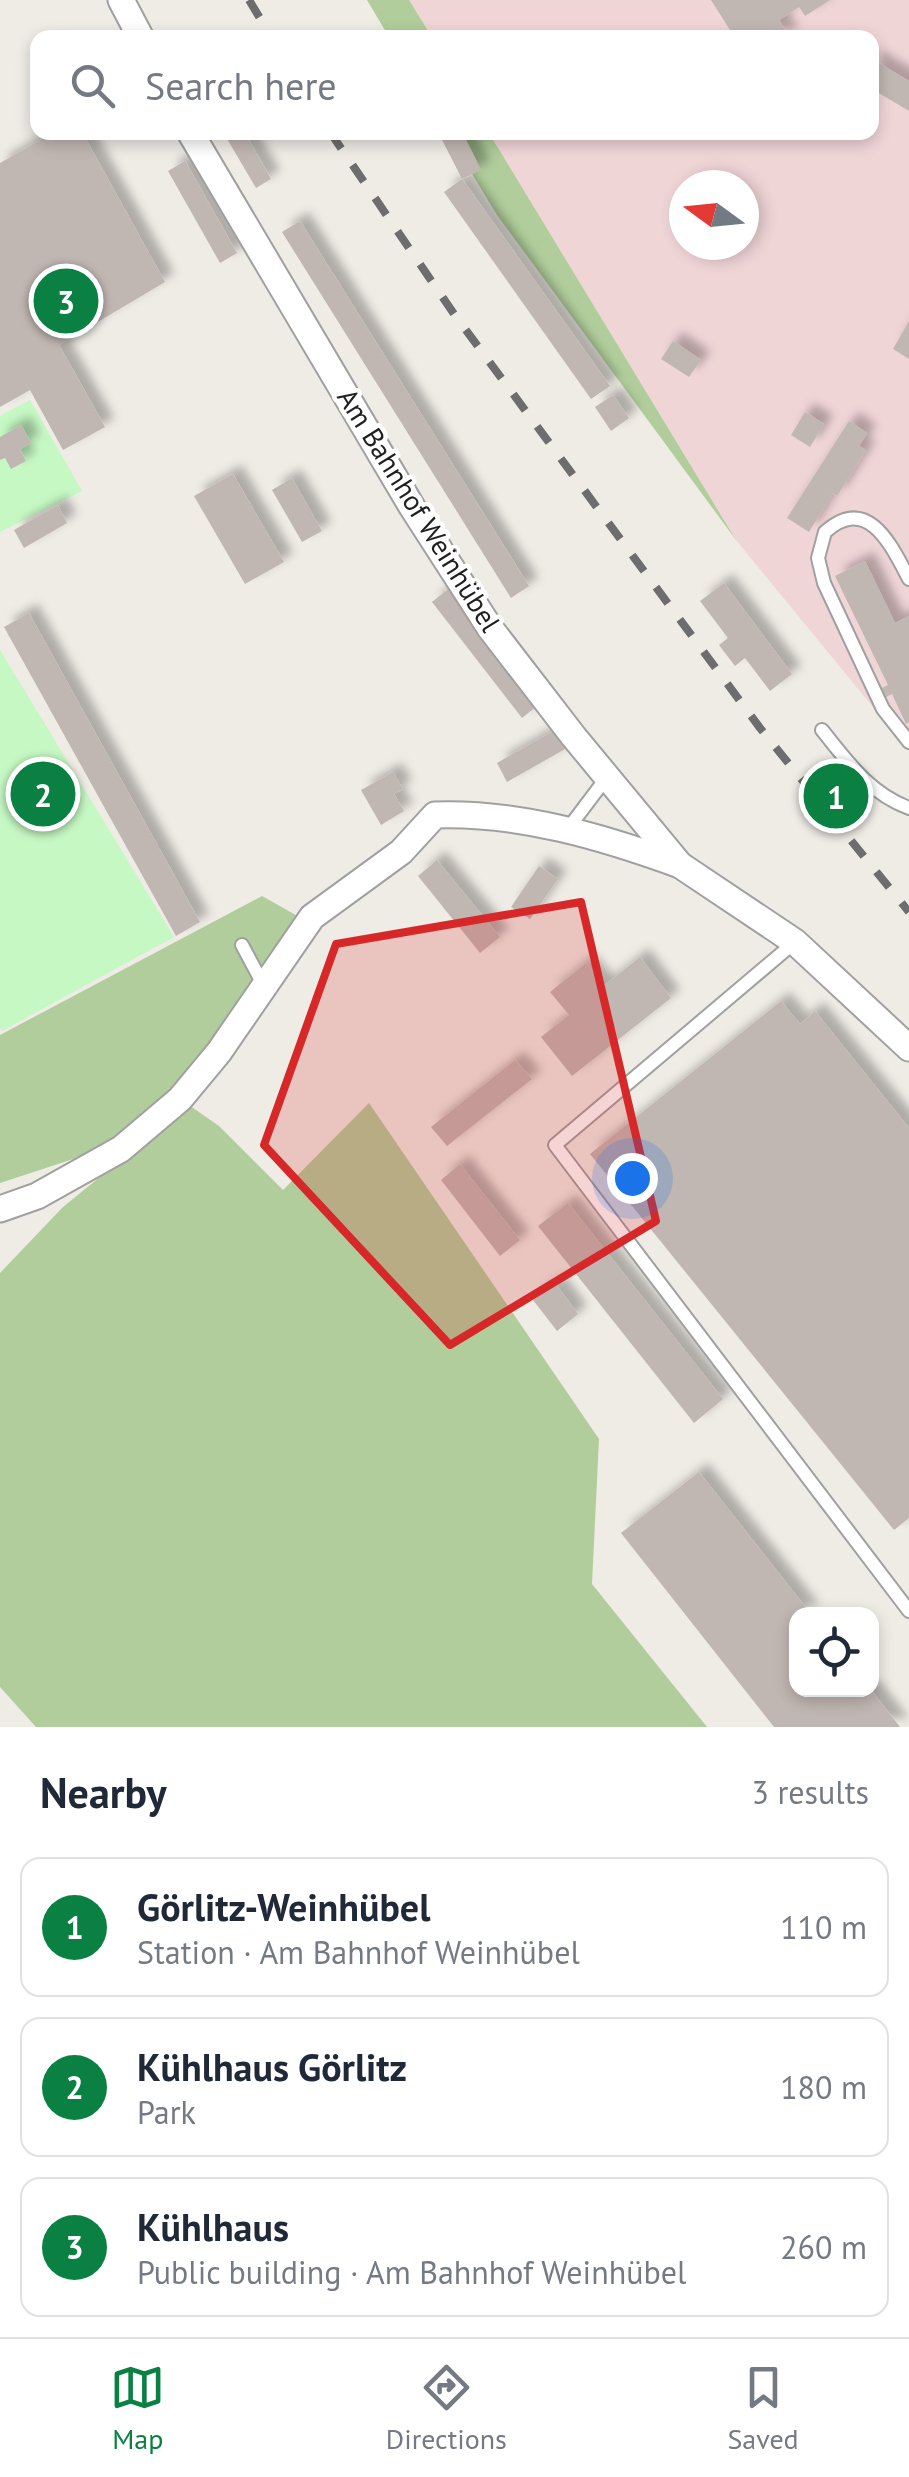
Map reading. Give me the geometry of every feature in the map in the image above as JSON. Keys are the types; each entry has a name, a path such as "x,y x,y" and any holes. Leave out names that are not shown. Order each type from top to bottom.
{"street":[{"path":"122,0 136,30"},
{"name":"Am Bahnhof Weinhübel","path":"195,140 412,507 477,608 680,865"},
{"name":"Am Bahnhof Weinhübel","path":"0,1209 37,1196 121,1149 180,1099 219,1052 312,917 401,852 436,815 460,814 603,837 680,865 795,942 909,1048"}],"lane":[{"path":"909,580 890,543 861,519 848,518 824,532 818,558 824,583 883,709 909,742"},
{"path":"822,730 862,781 891,802 909,808"},
{"path":"567,830 607,776"},
{"path":"795,942 555,1145 909,1611"},
{"path":"242,945 264,986"}],"highlighted area":[{"path":"581,902 656,1221 450,1345 264,1145 336,944"}],"shaded area":[{"path":"409,0 909,0 909,751 736,540 493,140 879,140 879,30 428,30"}],"green space":[{"path":"367,0 409,0 428,30 385,30"},
{"path":"451,140 493,140 736,540 497,215"},
{"path":"30,400 82,491 0,532 0,416"},
{"path":"0,650 174,937 2,1031 0,1028"},
{"path":"262,896 301,918 175,1096 119,1144 0,1183 0,1035"},
{"path":"183,1101 219,1126 283,1190 369,1103 599,1439 592,1584 707,1727 36,1727 0,1687 0,1273 63,1207 127,1155"}],"building":[{"path":"711,0 830,0 805,16 799,7 779,20 785,30 730,30"},
{"path":"879,63 909,81 909,111 879,93"},
{"path":"40,140 86,140 165,282 59,345 105,427 63,450 30,390 0,407 0,163"},
{"path":"228,140 249,140 271,179 256,188"},
{"path":"442,140 466,140 481,170 462,179"},
{"path":"185,161 237,253 220,263 168,171"},
{"path":"462,179 610,386 591,399 444,192"},
{"path":"300,221 529,586 511,598 282,232"},
{"path":"909,321 909,359 893,349"},
{"path":"673,341 701,360 689,377 661,359"},
{"path":"613,395 629,418 611,431 595,407"},
{"path":"805,412 824,424 810,447 791,435"},
{"path":"849,421 867,433 859,446 866,450 809,532 787,518"},
{"path":"21,425 31,443 20,449 26,461 11,469 5,458 0,460 0,437"},
{"path":"233,474 284,562 245,584 194,496"},
{"path":"292,478 322,531 302,542 272,490"},
{"path":"58,505 67,523 24,548 14,530"},
{"path":"865,561 895,623 909,616 906,724 892,694 886,697 882,688 888,685 835,576"},
{"path":"724,583 792,674 770,691 745,658 735,666 719,645 728,638 700,601"},
{"path":"448,589 538,705 522,718 432,602"},
{"path":"29,613 200,922 176,936 4,627"},
{"path":"555,730 565,749 507,782 497,763"},
{"path":"393,772 403,789 394,794 404,811 381,825 361,790"},
{"path":"437,860 500,937 480,953 418,876"},
{"path":"539,866 558,879 530,919 511,907"},
{"path":"640,957 671,998 572,1076 541,1037 569,1015 550,992 586,963 605,985"},
{"path":"781,1001 800,1024 815,1011 909,1128 909,1518 894,1530 590,1154"},
{"path":"515,1060 532,1079 447,1146 431,1127"},
{"path":"460,1164 520,1240 500,1256 441,1180"},
{"path":"568,1203 723,1399 694,1423 538,1226"},
{"path":"555,1283 578,1314 557,1331 533,1300"},
{"path":"699,1472 805,1607 789,1607 789,1697 876,1697 900,1727 774,1727 621,1533"}],"railway":[{"path":"249,0 267,30"},
{"path":"335,140 454,314 760,728 909,912"}],"place":[{"name":"Kühlhaus","path":"66,301"},
{"name":"Kühlhaus Görlitz","path":"43,794"},
{"name":"Görlitz-Weinhübel","path":"836,796"}]}
